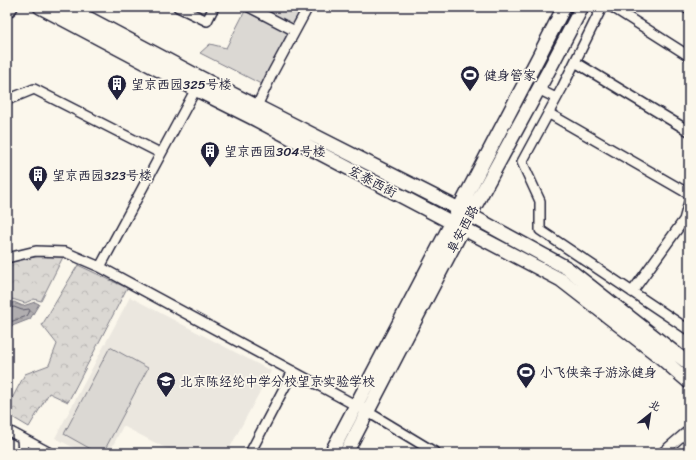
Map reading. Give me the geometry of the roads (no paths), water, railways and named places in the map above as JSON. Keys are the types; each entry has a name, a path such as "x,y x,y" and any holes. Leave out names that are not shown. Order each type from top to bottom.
{"street":[{"path":"7,11 11,7"},
{"name":"宏泰西街","path":"40,7 561,280 659,356 689,382"},
{"name":"宏泰西街","path":"67,7 201,78 465,212 567,268 689,364"},
{"path":"178,7 207,21 214,7"},
{"path":"249,7 295,31"},
{"path":"257,106 273,72 308,7"},
{"name":"阜安西路","path":"465,212 539,56 564,7"},
{"name":"阜安西路","path":"331,453 358,407 457,226 538,89 582,7"},
{"path":"602,7 575,62 522,162 540,201 540,230 689,330"},
{"path":"612,7 689,56"},
{"path":"685,7 689,10"},
{"path":"575,62 689,131"},
{"path":"100,267 201,78"},
{"path":"7,100 34,89 160,154"},
{"path":"538,89 556,98"},
{"path":"548,113 689,194"},
{"path":"632,292 684,220 689,202"},
{"path":"7,258 36,251 64,252 100,267 293,371 436,453"},
{"path":"250,453 293,371"},
{"path":"325,453 358,407"},
{"name":"阜安西路","path":"346,453 358,407"},
{"path":"7,430 50,453"},
{"path":"662,453 689,430"},
{"path":"22,439 22,453"}],"water":[{"path":"14,302 23,306 35,302 39,304 30,319 7,328 7,306"}],"place":[{"name":"健身管家","path":"470,92"},
{"name":"望京西园325号楼","path":"117,101"},
{"name":"望京西园304号楼","path":"210,168"},
{"name":"望京西园323号楼","path":"38,192"},
{"name":"小飞侠亲子游泳健身","path":"526,389"},
{"name":"北京陈经纶中学分校望京实验学校","path":"166,398"}]}
